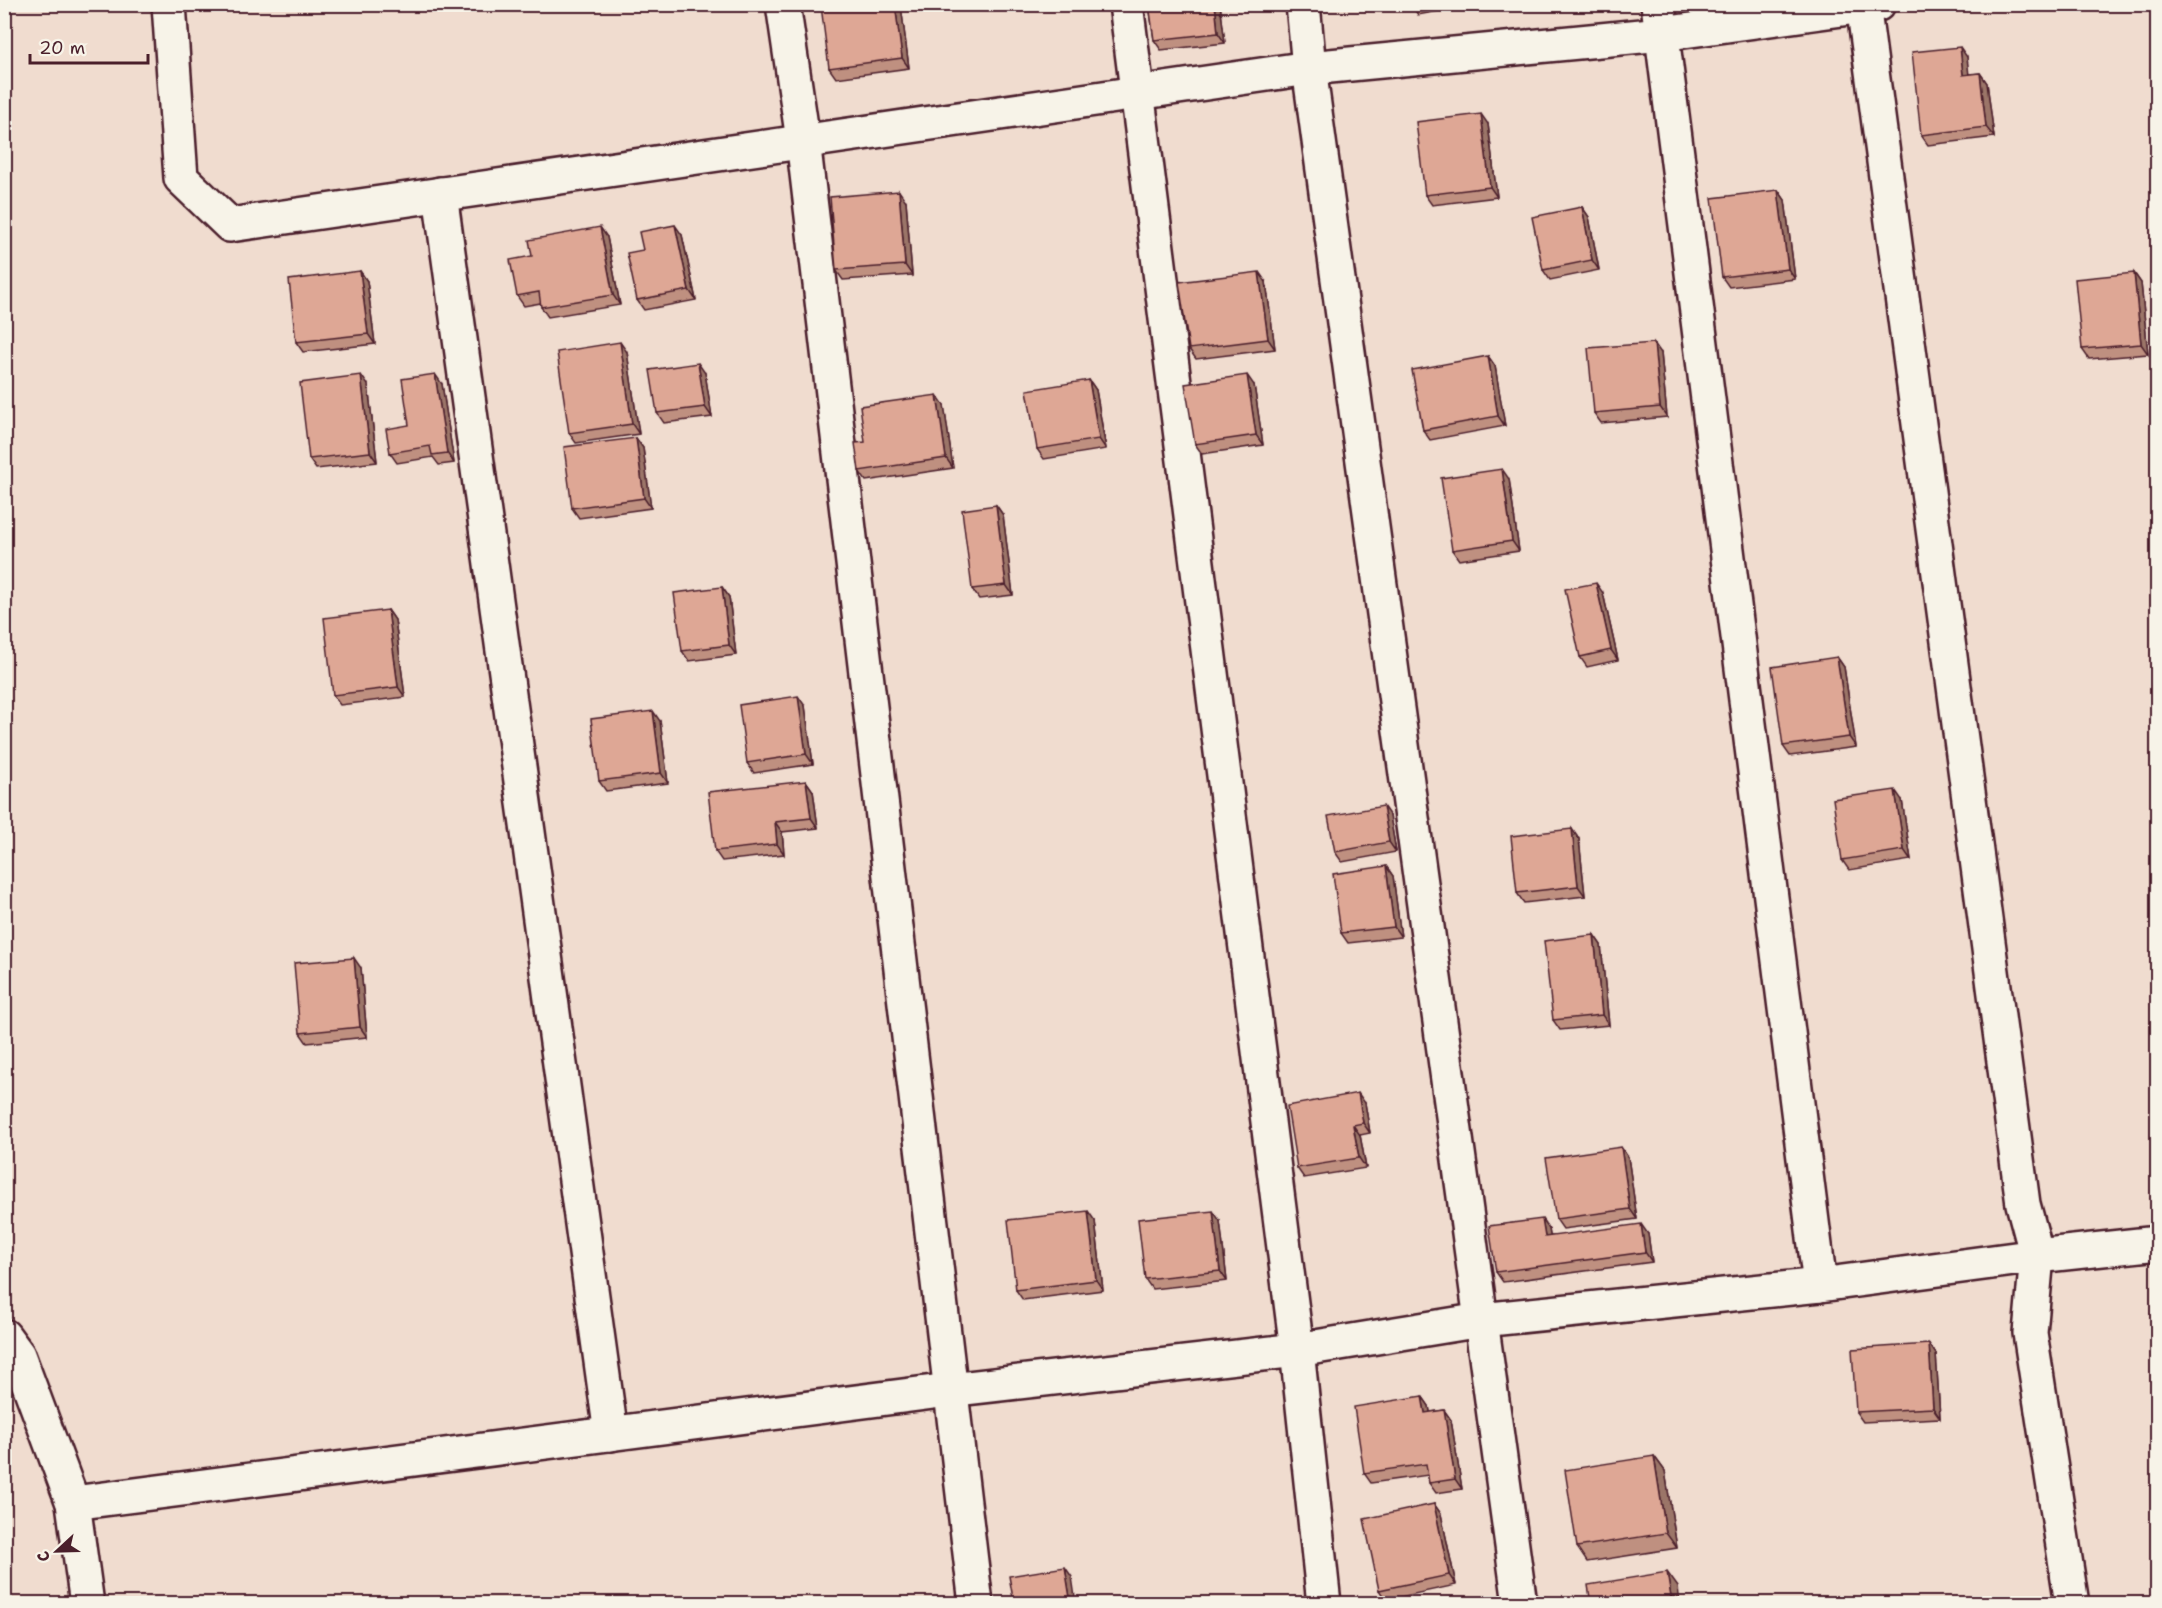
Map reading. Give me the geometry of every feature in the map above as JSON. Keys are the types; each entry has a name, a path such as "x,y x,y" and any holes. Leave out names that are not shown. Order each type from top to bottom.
{"street":[{"path":"169,4 181,178 230,225 803,140 1660,19 1868,5 2021,1192 2037,1256 2030,1333 2072,1604"},
{"path":"783,4 803,140 976,1604"},
{"path":"1126,4 1297,1350 1324,1604"},
{"path":"1303,4 1309,68 1520,1604"},
{"path":"1660,19 1820,1285"},
{"path":"440,194 610,1434"},
{"path":"73,1503 949,1390 1297,1350 1481,1320 1820,1285 2037,1256 2157,1243"},
{"path":"4,1336 18,1356 73,1503 87,1604"}],"building":[{"path":"895,4 902,58 829,68 821,6"},
{"path":"1149,4 1215,4 1218,33 1154,40"},
{"path":"1960,47 1963,75 1980,73 1986,127 1921,135 1912,52"},
{"path":"1481,114 1490,187 1425,195 1416,122"},
{"path":"1778,190 1788,269 1722,277 1712,198"},
{"path":"899,191 905,265 836,270 830,197"},
{"path":"1582,207 1592,260 1543,270 1532,217"},
{"path":"675,225 689,290 637,300 627,253 643,250 639,232"},
{"path":"600,227 613,295 541,307 539,292 517,296 510,260 532,256 529,240"},
{"path":"360,271 368,334 296,342 289,280"},
{"path":"1259,272 1268,339 1189,349 1179,282"},
{"path":"2134,273 2141,344 2082,349 2075,279"},
{"path":"620,342 632,424 569,433 557,352"},
{"path":"1654,343 1660,407 1594,413 1588,348"},
{"path":"1488,356 1498,416 1423,430 1412,370"},
{"path":"698,363 705,407 657,413 650,370"},
{"path":"435,374 447,453 432,455 430,446 390,453 386,429 409,425 402,379"},
{"path":"361,375 370,452 309,459 300,383"},
{"path":"1247,375 1256,435 1195,444 1185,384"},
{"path":"1089,380 1099,439 1037,449 1027,390"},
{"path":"937,395 946,458 859,471 855,443 865,442 860,406"},
{"path":"636,438 644,498 572,508 564,447"},
{"path":"1502,469 1512,541 1452,550 1441,478"},
{"path":"996,505 1006,585 972,589 962,510"},
{"path":"1596,583 1611,650 1580,657 1565,589"},
{"path":"722,587 729,645 682,651 674,593"},
{"path":"388,610 398,687 333,695 324,618"},
{"path":"1837,657 1849,737 1783,746 1772,667"},
{"path":"798,696 806,754 747,763 739,705"},
{"path":"653,711 661,773 599,781 591,719"},
{"path":"806,781 811,818 775,822 777,844 715,851 708,792"},
{"path":"1895,790 1904,850 1842,860 1833,799"},
{"path":"1383,806 1389,842 1335,852 1328,816"},
{"path":"1572,829 1578,886 1517,893 1511,836"},
{"path":"1386,866 1394,927 1341,933 1333,874"},
{"path":"1594,935 1602,1015 1553,1020 1544,941"},
{"path":"354,958 360,1027 300,1033 294,963"},
{"path":"1358,1093 1363,1123 1353,1125 1359,1158 1297,1168 1287,1106"},
{"path":"1621,1147 1630,1209 1556,1219 1546,1158"},
{"path":"1088,1211 1096,1280 1016,1290 1008,1220"},
{"path":"1213,1211 1220,1271 1145,1279 1138,1219"},
{"path":"1542,1219 1545,1237 1641,1224 1645,1252 1496,1272 1489,1226"},
{"path":"1929,1344 1933,1408 1856,1412 1852,1349"},
{"path":"1422,1396 1425,1413 1444,1410 1455,1479 1429,1483 1426,1464 1364,1473 1354,1407"},
{"path":"1654,1456 1666,1533 1577,1547 1565,1470"},
{"path":"1434,1504 1449,1575 1379,1590 1364,1519"},
{"path":"1065,1567 1071,1604 1014,1604 1009,1576"},
{"path":"1667,1572 1672,1604 1591,1604 1588,1585"}]}
